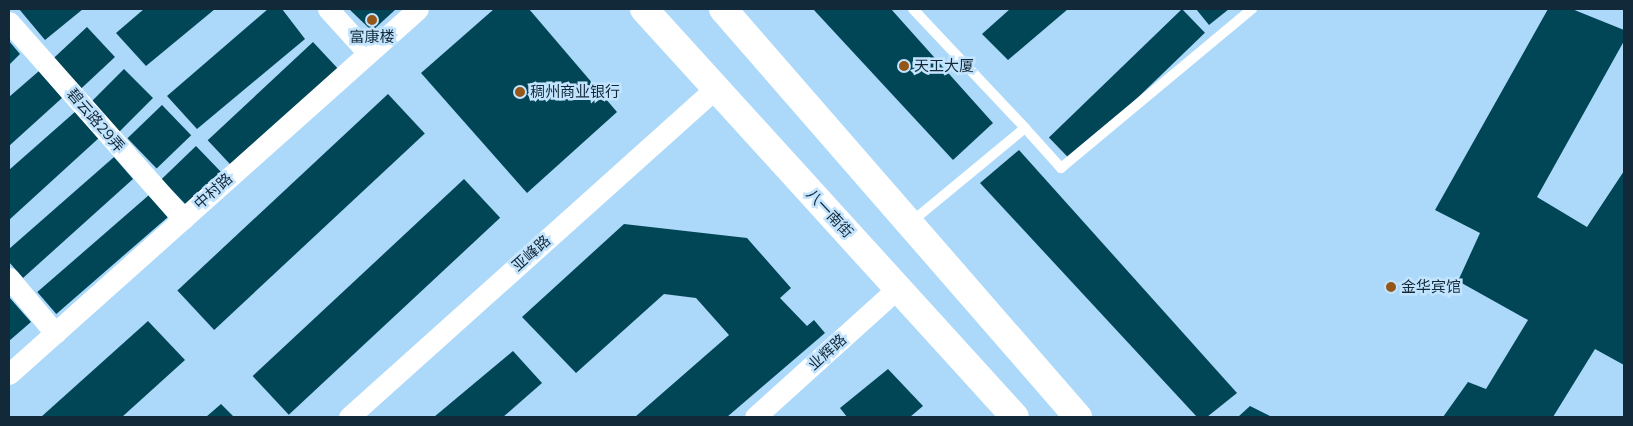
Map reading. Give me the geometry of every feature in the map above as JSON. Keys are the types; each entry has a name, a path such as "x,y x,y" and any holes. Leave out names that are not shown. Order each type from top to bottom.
{"main road":[{"name":"八一南街","path":"644,9 715,89 899,287 1015,417"},
{"path":"723,9 908,224 1078,417"}],"street":[{"path":"328,9 368,53"},
{"name":"中村路","path":"9,374 418,9"},
{"name":"碧云路29弄","path":"9,22 183,219"},
{"name":"亚峰路","path":"349,417 715,89"},
{"path":"9,278 55,333"},
{"name":"业辉路","path":"755,417 899,287"}],"lane":[{"path":"913,9 1061,168 1252,9"},
{"path":"908,224 1025,128"}],"building":[{"path":"19,9 83,9 45,40"},
{"path":"144,9 215,9 146,66 116,33"},
{"path":"268,9 282,9 305,39 197,129 167,96"},
{"name":"富康楼","path":"349,9 396,9 372,31"},
{"name":"稠州商业银行","path":"494,9 529,9 617,112 527,193 421,73"},
{"name":"天工大厦","path":"813,9 891,9 993,123 953,160"},
{"path":"1010,9 1068,9 1008,60 982,34"},
{"path":"1182,9 1205,33 1072,161 1049,138"},
{"path":"1196,9 1229,9 1209,25"},
{"path":"1548,9 1572,9 1624,30 1624,41 1537,197 1587,227 1624,171 1624,365 1595,349 1553,417 1443,417 1468,382 1486,389 1528,320 1458,281 1480,233 1435,210"},
{"path":"87,27 115,57 80,90 52,60"},
{"path":"9,41 20,54 9,65"},
{"path":"313,42 338,69 233,167 208,140"},
{"path":"124,69 153,98 119,132 90,103"},
{"path":"39,71 62,98 9,146 9,97"},
{"path":"388,94 425,133 214,330 177,290"},
{"path":"162,105 191,135 157,169 127,138"},
{"path":"76,111 100,137 9,220 9,170"},
{"path":"196,146 225,176 191,210 161,179"},
{"path":"1019,150 1237,393 1207,417 1197,417 980,183"},
{"path":"114,157 133,179 23,278 9,262 9,249"},
{"path":"464,179 500,218 289,415 253,376"},
{"path":"149,195 168,217 56,314 37,292"},
{"path":"624,224 747,238 791,288 780,298 807,326 814,320 825,333 727,417 635,417 729,335 696,298 664,294 576,373 522,317"},
{"path":"9,297 31,322 9,341"},
{"path":"148,321 185,360 122,417 41,417"},
{"path":"513,351 542,383 503,417 434,417"},
{"path":"888,369 923,406 910,417 847,417 840,408"},
{"path":"221,404 234,417 206,417"},
{"path":"1250,406 1272,417 1238,417"}],"place":[{"name":"富康楼","path":"372,20"},
{"name":"天工大厦","path":"904,66"},
{"name":"稠州商业银行","path":"520,92"},
{"name":"金华宾馆","path":"1391,287"}]}
